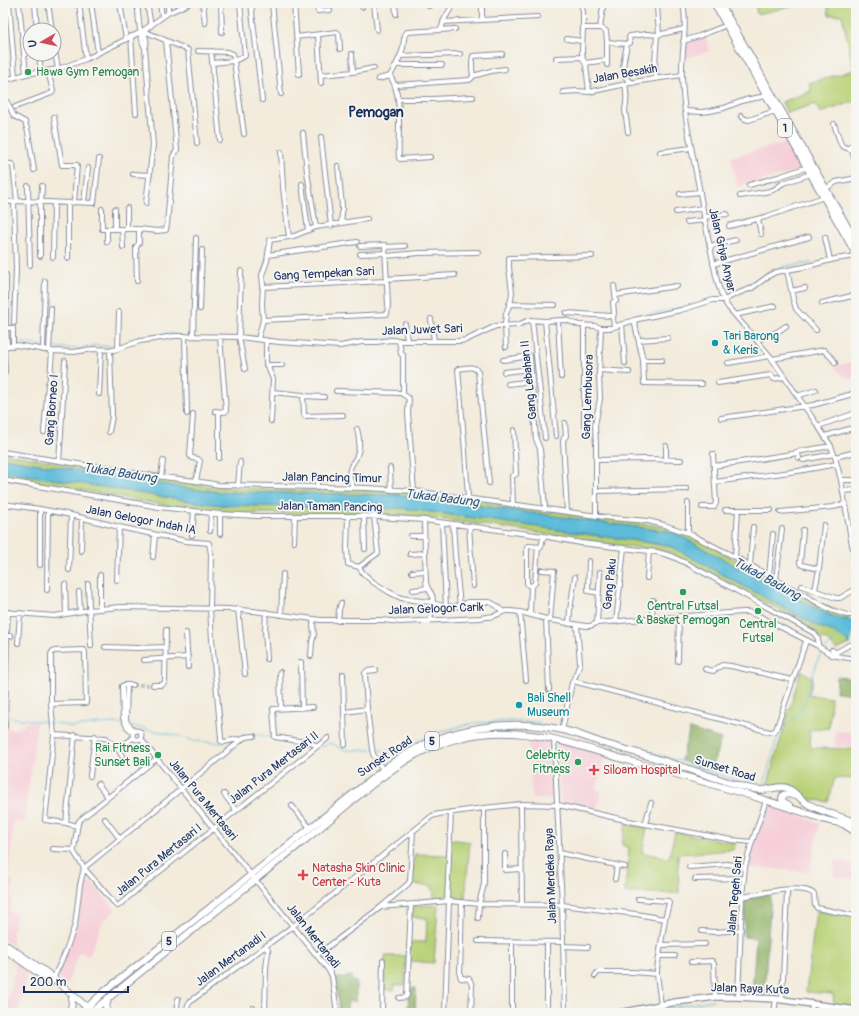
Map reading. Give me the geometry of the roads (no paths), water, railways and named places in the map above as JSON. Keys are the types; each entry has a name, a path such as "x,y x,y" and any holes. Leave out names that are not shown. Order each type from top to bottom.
{"highway":[{"name":"1","path":"714,3 856,255"},
{"name":"1","path":"720,3 856,242"},
{"name":"Sunset Road","path":"88,1012 105,991 178,937 253,877 310,828 402,756 449,735 473,729 492,726 520,725 562,730 752,789 763,790 779,787 787,788 802,801 815,808 856,822"},
{"name":"Sunset Road","path":"253,877 325,824 400,764 419,753 451,740 489,733 512,732 548,737 711,784 830,821 856,827"},
{"path":"658,769 662,760"},
{"path":"802,801 793,795 788,794 785,794 782,797 783,802 805,812"},
{"path":"834,815 844,815 856,818"},
{"path":"844,824 847,828 856,832"},
{"name":"Sunset Road","path":"88,1012 108,998 178,937"},
{"path":"3,943 53,979 88,1012"},
{"path":"3,948 43,976 88,1012"},
{"path":"105,1013 108,998"},
{"path":"70,1013 72,1000"}],"main road":[{"name":"Jalan Raya Kuta","path":"619,1013 694,999 715,997 779,999 856,1010"}],"street":[{"path":"8,3 15,77"},
{"path":"19,3 26,74"},
{"path":"35,3 36,22"},
{"path":"48,3 51,22"},
{"path":"80,3 86,59"},
{"path":"91,3 98,53"},
{"path":"120,3 126,39"},
{"path":"137,3 142,31 146,39 145,48 153,145 146,203"},
{"path":"147,3 151,26"},
{"path":"160,3 162,17"},
{"path":"168,3 168,13"},
{"path":"3,82 26,74 58,69 86,59 151,26 162,17 182,5 190,3"},
{"path":"204,3 205,23"},
{"path":"221,3 222,32"},
{"path":"212,63 234,61 245,56 240,3"},
{"path":"251,3 262,100"},
{"path":"272,3 281,94"},
{"path":"294,3 299,74"},
{"path":"316,3 318,11 330,10"},
{"path":"374,3 377,30"},
{"path":"395,3 396,14"},
{"path":"441,29 443,22 454,3"},
{"path":"482,3 482,20"},
{"path":"556,58 582,57 583,12 581,3"},
{"name":"Jalan Griya Anyar","path":"683,3 685,16 682,75 685,110 716,277 728,308 771,357 831,446 841,480 856,560"},
{"path":"656,79 655,63 658,34 657,6"},
{"path":"600,28 602,7"},
{"path":"443,22 538,17"},
{"path":"683,41 722,27"},
{"path":"583,28 600,28 606,31 607,42 607,63 585,62"},
{"path":"378,79 390,76 403,48 404,35 406,32 455,29"},
{"path":"629,81 624,74 623,66 628,44 630,42 630,36 658,34 684,29"},
{"path":"142,31 188,50 197,143"},
{"path":"296,37 338,32 340,49"},
{"path":"318,35 321,84"},
{"path":"131,36 136,114"},
{"path":"567,39 582,41"},
{"path":"102,209 102,229 166,230 173,157 177,150 166,41"},
{"path":"607,42 628,44"},
{"path":"198,51 232,52 244,134"},
{"path":"211,51 220,140"},
{"path":"352,54 353,72"},
{"path":"400,56 460,54"},
{"path":"473,76 472,60 474,56 502,54"},
{"name":"Jalan Besakih","path":"582,57 586,66 589,90 625,84 629,81 682,75"},
{"path":"40,62 41,72"},
{"path":"57,62 58,69"},
{"path":"396,65 442,65"},
{"path":"321,74 353,72 374,68"},
{"path":"396,85 471,80 473,76 505,69"},
{"path":"15,107 52,94 53,91 48,71"},
{"path":"390,76 396,85 398,99 399,158 430,157"},
{"path":"625,84 627,104 625,110 628,132"},
{"path":"564,92 589,90"},
{"path":"685,110 702,112 718,110 745,100 766,96"},
{"path":"398,99 473,97"},
{"path":"3,100 7,102 14,116 25,122 34,170"},
{"path":"742,116 745,120 749,120 775,111"},
{"path":"54,117 62,165 77,165 74,202"},
{"path":"834,124 840,142 843,147 849,148 852,152 856,165"},
{"path":"303,133 307,172 316,227"},
{"path":"321,137 331,226"},
{"path":"849,148 856,143"},
{"path":"660,152 691,148"},
{"path":"281,152 289,237 316,227 331,226 367,219"},
{"path":"3,202 28,201 93,203 95,201 99,159"},
{"path":"3,163 11,164 13,166 16,259 14,323"},
{"path":"338,166 342,210 341,223"},
{"path":"84,202 88,168"},
{"path":"749,185 808,168"},
{"path":"133,174 150,175"},
{"path":"740,196 770,191 776,189 783,183 811,174"},
{"path":"825,188 836,182 856,178"},
{"path":"302,184 308,230"},
{"path":"28,186 30,265"},
{"path":"40,256 42,186"},
{"path":"680,194 700,192"},
{"path":"729,226 785,211 824,197"},
{"path":"53,257 54,203"},
{"path":"68,203 68,258"},
{"path":"127,229 128,208"},
{"path":"676,212 702,208"},
{"path":"115,209 115,229"},
{"path":"687,222 727,214"},
{"path":"758,219 761,234"},
{"path":"851,235 855,230 856,219"},
{"path":"107,229 107,242"},
{"path":"122,229 123,247"},
{"path":"137,281 136,247 139,243 139,229"},
{"name":"Gang Tempekan Sari","path":"259,337 263,320 262,275 267,262 270,240 289,237"},
{"path":"713,264 809,237"},
{"path":"825,237 830,260"},
{"path":"193,335 196,238"},
{"path":"710,246 736,240"},
{"path":"268,255 359,244 385,245 385,247 405,246"},
{"path":"263,320 387,314 388,305 385,247"},
{"path":"200,309 202,250"},
{"path":"360,254 478,252"},
{"name":"Jalan Juwet Sari","path":"6,345 13,343 74,352 110,350 132,343 175,336 193,335 259,337 266,340 279,342 340,346 362,342 392,340 462,341 505,323 518,324 527,320 566,320 578,324 601,328 614,327 634,320 681,310 736,294 752,288 772,274 856,255"},
{"path":"506,347 505,323 512,292 509,258 592,256"},
{"path":"788,270 793,302 796,309 816,330"},
{"path":"241,271 239,336 245,369"},
{"path":"5,373 6,275"},
{"name":"Gang Tempekan Sari","path":"262,287 455,276"},
{"path":"43,348 45,280"},
{"path":"614,286 616,295 616,301 614,302 614,327"},
{"path":"616,295 677,286"},
{"path":"791,291 805,288"},
{"path":"822,303 856,295"},
{"path":"194,297 200,298"},
{"path":"509,304 555,305"},
{"path":"734,315 775,306"},
{"path":"44,432 48,384 50,379 51,308"},
{"path":"118,347 119,312"},
{"path":"566,313 611,316 613,318"},
{"path":"431,318 434,340"},
{"name":"Gang Lebahan II","path":"532,320 545,438"},
{"path":"558,320 561,377"},
{"path":"634,320 643,360 644,383 702,384"},
{"path":"545,321 556,436"},
{"path":"405,324 407,341"},
{"path":"622,324 625,363"},
{"path":"584,325 584,424"},
{"path":"757,340 777,332 786,326"},
{"path":"6,328 13,328 13,343"},
{"name":"Gang Lembusora","path":"596,515 595,425 600,399 599,370 601,328"},
{"path":"185,336 187,414"},
{"path":"219,458 217,412 226,411 220,337"},
{"path":"639,340 668,338"},
{"path":"266,340 266,365 273,377 271,421"},
{"path":"399,340 401,354 403,355 403,394"},
{"path":"99,394 101,350"},
{"path":"109,432 112,416 110,350"},
{"path":"728,363 823,350 832,358 835,364"},
{"path":"502,360 530,356 536,440 540,446 545,508"},
{"path":"643,360 662,360"},
{"name":"Gang Borneo I","path":"59,461 65,361"},
{"path":"266,365 282,365"},
{"path":"468,498 458,369 474,367 478,372 489,483"},
{"path":"504,372 531,369"},
{"path":"599,370 629,372"},
{"path":"718,383 771,375 774,379 784,377"},
{"path":"508,384 532,381"},
{"path":"797,396 816,390"},
{"path":"336,391 403,394 409,399 408,414 414,491"},
{"path":"273,392 324,397"},
{"path":"721,418 804,406 856,393"},
{"path":"303,396 305,416 343,416"},
{"path":"818,426 856,413"},
{"path":"193,414 190,456 200,461 196,481"},
{"path":"565,423 566,435 563,441 567,512"},
{"path":"825,436 856,427"},
{"path":"353,488 349,472 359,450 359,435 357,429"},
{"path":"513,505 512,476 516,474 514,430"},
{"path":"666,446 666,460"},
{"path":"783,454 831,446"},
{"name":"Jalan Pancing Timur","path":"3,452 219,485 414,491 567,512 648,521 688,533 750,565 830,610 847,615 856,615"},
{"path":"714,466 798,453 801,459 835,456 856,452"},
{"path":"702,507 714,507 716,505 713,454"},
{"path":"596,460 681,460"},
{"path":"161,477 163,461"},
{"path":"238,486 240,462"},
{"path":"715,482 798,471 837,464"},
{"path":"390,468 391,490"},
{"path":"317,476 317,488"},
{"name":"Jalan Taman Pancing","path":"3,480 159,507 211,513 258,516 374,516 424,520 666,554 814,633 818,639 818,646"},
{"path":"841,480 856,480"},
{"path":"596,491 687,489"},
{"path":"843,491 856,490"},
{"path":"688,503 688,533"},
{"name":"Jalan Gelogor Indah IA","path":"3,504 40,509 186,541 210,543 210,609"},
{"path":"780,512 833,507 845,504"},
{"path":"40,509 42,560"},
{"path":"40,509 40,565"},
{"path":"725,510 771,510"},
{"path":"735,557 738,510"},
{"path":"47,590 48,511"},
{"path":"192,535 194,511"},
{"path":"210,531 211,513"},
{"path":"220,514 220,534"},
{"path":"70,570 71,516"},
{"path":"294,516 294,542"},
{"path":"348,516 348,564 359,567 368,578 393,594 408,599 426,601 446,607 460,606 468,602 490,602 503,612"},
{"path":"364,516 365,549"},
{"path":"359,567 378,553 374,516"},
{"path":"81,551 82,518"},
{"path":"424,520 426,584 432,595 433,603 430,621"},
{"path":"442,522 446,607"},
{"path":"453,524 455,562 460,606"},
{"path":"815,590 820,569 824,525"},
{"path":"469,526 473,586"},
{"path":"117,580 119,527"},
{"path":"750,565 753,527"},
{"path":"776,580 782,529"},
{"path":"803,530 800,563 802,566 820,569"},
{"path":"153,557 155,534"},
{"path":"769,576 774,534"},
{"path":"411,536 424,536"},
{"path":"530,614 531,586 528,584 528,546 542,546 543,538"},
{"path":"531,586 534,585 538,546"},
{"name":"Gang Paku","path":"616,622 624,548"},
{"path":"647,578 649,551"},
{"path":"410,554 425,553"},
{"path":"527,557 537,557"},
{"path":"589,561 588,591 599,593"},
{"path":"527,569 536,569"},
{"path":"542,570 554,570 548,620 549,690"},
{"path":"412,572 425,571"},
{"path":"597,623 600,572"},
{"path":"281,615 283,574"},
{"path":"100,576 100,609"},
{"path":"569,624 575,577"},
{"path":"65,584 66,614"},
{"path":"88,584 91,646"},
{"path":"802,586 836,598 840,598 856,589"},
{"path":"413,590 427,588"},
{"path":"79,592 80,611"},
{"path":"652,618 653,600"},
{"path":"338,620 341,603"},
{"name":"Jalan Gelogor Carik","path":"5,612 55,616 80,611 120,607 238,609 314,619 382,620 400,622 480,618 494,616 510,611 530,614 548,620 577,626 588,626 597,623 652,618 748,612 759,616 818,646 832,655 856,658"},
{"path":"210,609 221,741 224,742 238,739 240,741"},
{"path":"238,609 245,674"},
{"path":"5,612 7,630"},
{"path":"266,612 265,630 267,659"},
{"path":"520,612 526,680"},
{"path":"18,643 20,613"},
{"path":"678,660 679,616"},
{"path":"311,656 314,635 314,619"},
{"path":"562,730 573,681 578,672 580,663 577,626"},
{"path":"153,685 162,686 165,682 166,630"},
{"path":"186,633 188,667"},
{"path":"3,727 5,727 6,636 12,636"},
{"path":"573,681 774,732 776,730 806,641"},
{"path":"832,650 837,652 849,645 856,644"},
{"path":"105,647 166,647"},
{"path":"51,704 86,703 84,650 52,652 51,654 51,704 54,734 45,820 77,826"},
{"path":"144,660 188,657"},
{"path":"301,662 302,708"},
{"path":"705,669 713,671 722,665 731,666 792,680"},
{"path":"376,670 365,672 367,709 373,754 383,770"},
{"path":"280,672 281,708"},
{"path":"343,674 345,745"},
{"path":"95,744 99,747 118,749 133,738 140,738 140,732 134,732 127,727 123,718 122,686 133,685"},
{"path":"313,707 273,709 275,737 312,743 317,746"},
{"path":"345,712 367,709"},
{"path":"133,738 134,732"},
{"path":"54,734 106,738 118,749 122,756"},
{"path":"66,823 75,735"},
{"path":"90,776 95,736"},
{"path":"53,979 65,953 75,925 80,885 84,868 244,737 254,736"},
{"name":"Jalan Pura Mertasari","path":"140,738 253,877"},
{"name":"Jalan Pura Mertasari II","path":"213,828 328,738"},
{"name":"Jalan Merdeka Raya","path":"554,739 560,853 565,1013"},
{"path":"84,868 74,850 77,826 80,820 156,759"},
{"path":"98,784 108,797"},
{"path":"224,794 236,810"},
{"name":"Jalan Tegeh Sari","path":"738,997 742,897 745,867 766,801"},
{"path":"645,824 651,803"},
{"path":"521,804 522,904"},
{"name":"Jalan Mertanadi I","path":"186,1013 188,1005 191,1001 293,926 432,816 450,812 521,804 558,805 645,824 732,840 752,842"},
{"path":"292,806 310,828"},
{"path":"478,918 478,904 484,884 484,808"},
{"path":"445,1013 450,812"},
{"path":"105,819 120,839"},
{"name":"Jalan Pura Mertasari I","path":"84,868 118,906 213,828"},
{"path":"317,956 407,885 409,882 413,831"},
{"path":"53,849 74,850"},
{"path":"560,853 624,867"},
{"path":"505,854 505,870 521,870"},
{"path":"689,867 728,864 745,867"},
{"path":"615,879 617,866"},
{"name":"Jalan Mertanadi","path":"253,877 328,968 332,976 337,1013"},
{"path":"695,879 744,878"},
{"path":"742,897 778,890 805,889 814,894 816,908 856,916"},
{"path":"774,1013 779,999 787,893"},
{"path":"638,899 668,901 669,903 665,919 657,974 661,1005"},
{"path":"381,907 448,901 478,904 562,905 625,912 665,919"},
{"path":"462,902 460,975 461,978 469,979 471,984 471,1013"},
{"path":"399,998 406,997 407,995 411,904"},
{"path":"702,931 715,932 741,930"},
{"path":"478,941 547,942 588,947"},
{"path":"512,942 512,1013"},
{"path":"547,942 547,1005"},
{"path":"661,946 705,944"},
{"path":"265,947 268,950 265,1013"},
{"path":"660,956 675,956"},
{"path":"382,1013 383,961"},
{"path":"691,962 714,962 715,997"},
{"path":"595,976 599,972 657,974"},
{"path":"176,1013 178,999"},
{"path":"811,1013 812,1004"}],"water":[{"name":"Tukad Badung","path":"3,458 197,490 223,492 399,495 673,532 834,617 856,622 850,644 832,631 819,627 667,545 401,508 382,509 221,505 189,501 3,471"}],"waterway":[{"path":"723,296 750,287 766,274 775,270 787,266 812,263"},
{"path":"643,316 683,307"},
{"path":"507,323 516,323 527,319"},
{"path":"622,322 631,319"},
{"path":"464,338 495,323 504,323"},
{"path":"120,346 130,340 175,334"},
{"path":"246,336 257,336"},
{"path":"383,339 398,338"},
{"path":"320,343 340,343 364,339 380,340"},
{"path":"16,341 42,346"},
{"path":"51,347 80,349 95,345 112,347 117,346"},
{"path":"825,649 834,642 837,634"},
{"path":"564,727 677,760 743,783 763,787 778,735 799,713 806,698 819,657 823,652"},
{"path":"7,717 52,723"},
{"path":"374,749 396,752 443,731 474,723 515,721 541,723"},
{"path":"55,723 73,727 113,723 123,724"},
{"path":"550,725 561,726"},
{"path":"132,726 184,737 194,741 223,743"},
{"path":"254,734 274,738"},
{"path":"239,738 245,735"},
{"path":"287,741 313,746"},
{"path":"321,747 330,743 345,750 371,750"},
{"path":"34,973 44,981"},
{"path":"641,1013 713,1000"}],"tunnel":[{"path":"133,685 153,685"}],"place":[{"name":"Hawa Gym Pemogan","path":"28,72"},
{"name":"Tari Barong & Keris","path":"715,343"},
{"name":"Central Futsal & Basket Pemogan","path":"683,592"},
{"name":"Central Futsal","path":"758,611"},
{"name":"Bali Shell Museum","path":"519,705"},
{"name":"Rai Fitness Sunset Bali","path":"158,755"},
{"name":"Celebrity Fitness","path":"578,762"},
{"name":"Siloam Hospital","path":"594,770"},
{"name":"Natasha Skin Clinic Center - Kuta","path":"303,875"}],"district":[{"name":"Pemogan","path":"376,112"}]}
